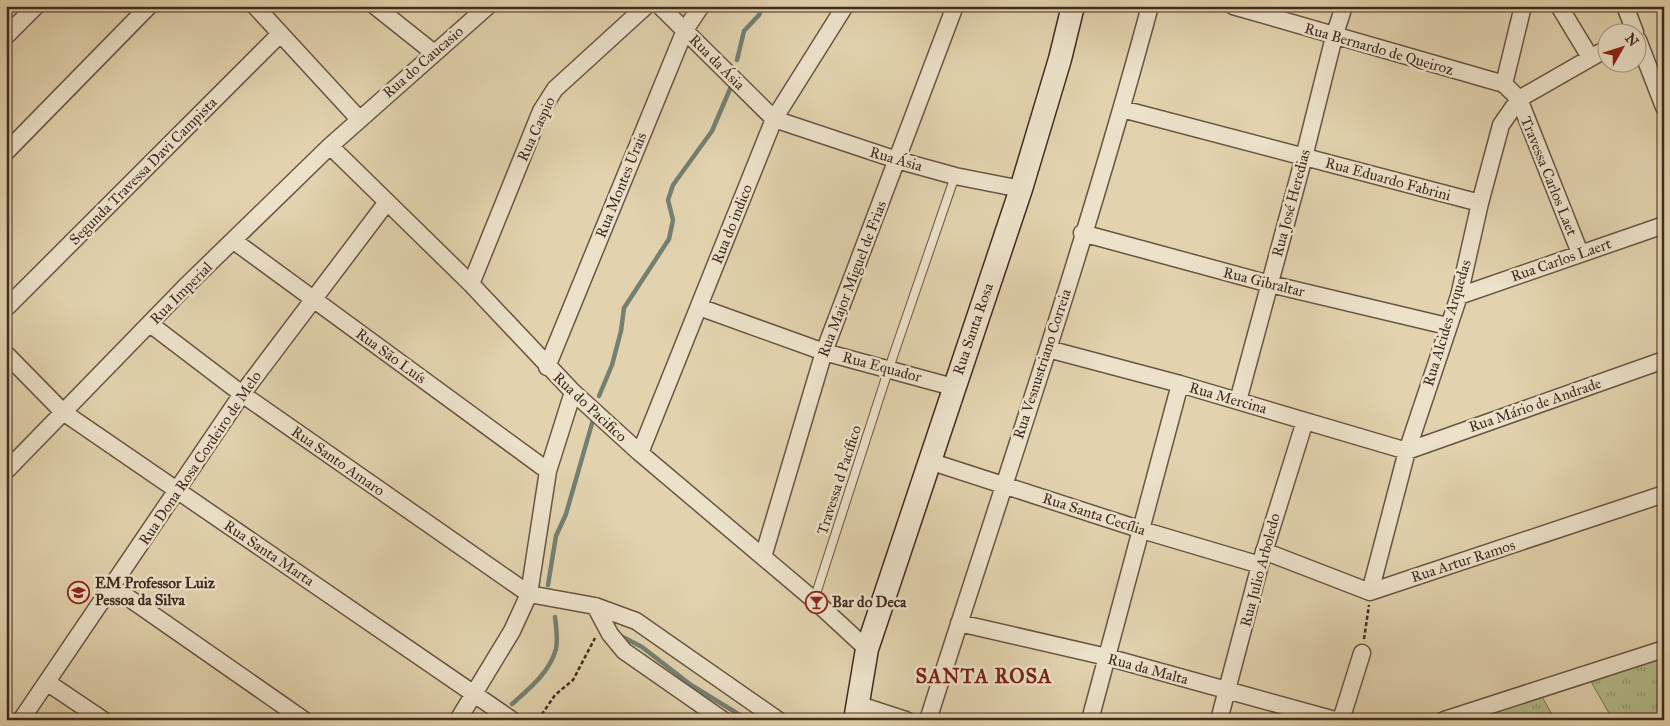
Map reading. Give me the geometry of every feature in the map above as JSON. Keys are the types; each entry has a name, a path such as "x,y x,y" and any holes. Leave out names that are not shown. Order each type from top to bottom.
{"street":[{"path":"6,36 36,6"},
{"path":"6,152 149,6"},
{"path":"254,6 359,119"},
{"path":"374,6 434,53"},
{"name":"Rua do Caucasio","path":"359,119 488,6"},
{"name":"Rua Caspio","path":"471,284 541,111 563,81 646,6"},
{"name":"Rua da Ásia","path":"660,6 774,119"},
{"name":"Rua Montes Urais","path":"547,367 685,30 701,6"},
{"name":"Rua do indico","path":"640,453 774,119 845,6"},
{"name":"Rua Major Miguel de Frias","path":"763,557 824,352 955,6"},
{"name":"Rua Santa Rosa","path":"856,712 867,649 953,387 1021,189 1060,59 1073,6"},
{"name":"Rua Vesnustriano Correia","path":"928,720 1048,349 1082,233 1122,109 1150,6"},
{"name":"Rua Bernardo de Queiroz","path":"1233,6 1504,84 1519,99"},
{"name":"Rua José Heredias","path":"1238,400 1304,157 1334,36 1344,6"},
{"path":"1504,84 1522,6"},
{"path":"1559,6 1590,57"},
{"path":"1625,6 1631,22"},
{"name":"Segunda Travessa Davi Campista","path":"6,308 280,34"},
{"name":"Rua Alcides Arquedas","path":"1370,592 1407,451 1447,326 1459,296 1480,203 1501,125 1519,99 1598,53"},
{"path":"1648,60 1660,84 1664,107"},
{"name":"Travessa Carlos Laet","path":"1519,99 1580,253"},
{"name":"Rua Eduardo Fabrini","path":"1122,109 1480,203"},
{"name":"Rua Imperial","path":"6,471 150,324 359,119"},
{"name":"Rua Ásia","path":"774,119 897,160 956,176 1021,189"},
{"name":"Rua do Pacifico","path":"330,146 471,284 547,367 573,392 640,453 814,600 867,649"},
{"name":"Rua Dona Rosa Cordeiro de Melo","path":"21,720 48,683 242,394 387,202"},
{"name":"Rua Carlos Laert","path":"1459,296 1580,253 1664,226"},
{"name":"Rua Gibraltar","path":"1082,233 1270,284 1447,326"},
{"name":"Rua São Luís","path":"234,241 548,471"},
{"name":"Rua Equador","path":"699,307 824,352 889,368 953,387"},
{"name":"Rua Santo Amaro","path":"150,324 242,394 529,594"},
{"name":"Rua Mercina","path":"1048,349 1238,400 1407,451"},
{"name":"Rua Santa Marta","path":"6,354 63,412 512,720"},
{"name":"Rua Mário de Andrade","path":"1407,451 1664,360"},
{"path":"1090,720 1180,384"},
{"path":"458,720 512,631 529,594 548,471 573,392"},
{"name":"Rua Julio Arboledo","path":"1220,720 1262,558 1304,421"},
{"name":"Rua Santa Cecília","path":"929,461 1142,530 1262,558"},
{"name":"Rua Artur Ramos","path":"1370,592 1664,494"},
{"path":"1262,558 1370,592"},
{"path":"113,587 304,720"},
{"path":"529,594 595,606 636,621 778,720"},
{"path":"595,606 602,622 624,651 723,720"},
{"name":"Rua da Malta","path":"959,623 1107,657 1335,720"},
{"path":"1444,720 1664,649"},
{"path":"1341,720 1362,653"},
{"path":"48,683 103,720"},
{"path":"856,712 906,720"}],"lane":[{"name":"Travessa d Pacífico","path":"814,600 889,368 956,176"}],"path":[{"path":"1362,653 1370,592"},
{"path":"538,720 554,696 573,680 586,658 602,622"}],"green space":[{"path":"1664,654 1664,720 1613,720 1589,678"},
{"path":"1540,693 1555,720 1455,720"}],"waterway":[{"path":"737,60 744,31 759,15 763,6"},
{"path":"599,396 612,365 621,331 624,308 669,239 673,220 668,200 673,185 712,131 733,82"},
{"path":"548,585 556,536 566,514 593,420"},
{"path":"512,704 538,680 553,657 557,641 555,617"},
{"path":"621,636 642,647 691,685 748,720"}],"place":[{"name":"EM Professor Luiz Pessoa da Silva","path":"79,592"},
{"name":"Bar do Deca","path":"816,602"}],"district":[{"name":"SANTA ROSA","path":"984,676"}]}
